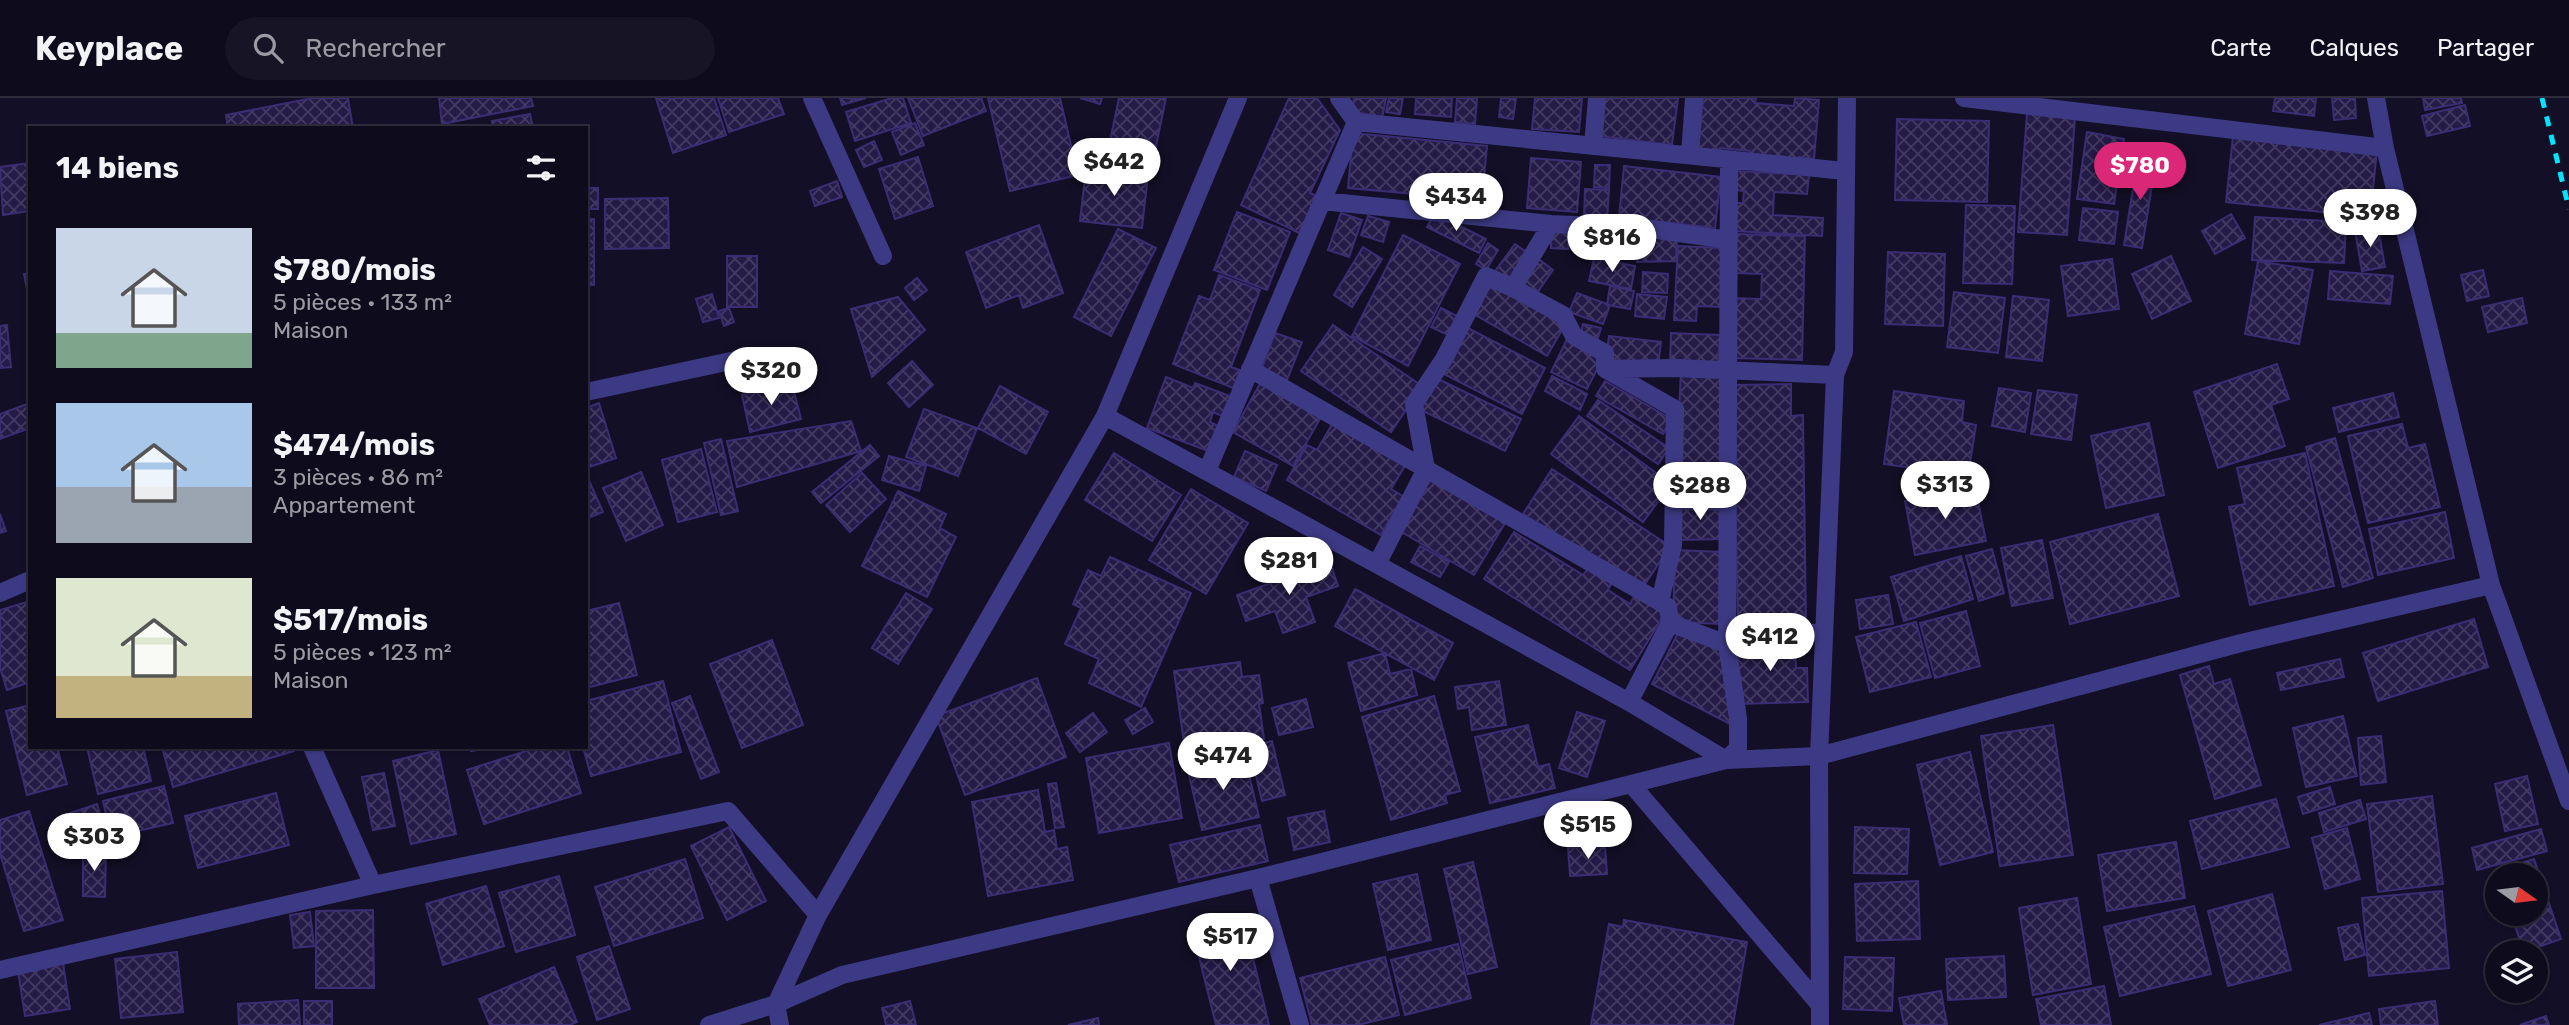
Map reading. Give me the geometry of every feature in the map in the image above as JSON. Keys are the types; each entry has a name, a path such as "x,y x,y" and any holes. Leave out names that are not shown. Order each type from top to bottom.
{"street":[{"path":"812,98 883,256"},
{"path":"780,1025 776,1004 818,915 1105,416 1238,98"},
{"path":"1339,98 1356,122 1845,171"},
{"path":"1592,146 1597,98"},
{"path":"1690,155 1694,98"},
{"path":"1821,1025 1819,755 1835,375 1844,352 1847,98"},
{"path":"1964,98 2385,148"},
{"path":"2376,98 2385,148 2491,585 2569,801"},
{"path":"1207,471 1356,122"},
{"path":"1726,760 1738,748 1738,718 1727,638 1730,161"},
{"path":"1322,201 1551,224 1643,228 1729,240"},
{"path":"1513,288 1551,224"},
{"path":"1377,564 1426,469 1414,404 1444,359 1486,276 1563,315 1574,336 1605,354 1605,369"},
{"path":"588,392 745,358"},
{"path":"1251,369 1668,607 1670,624 1629,702"},
{"path":"1605,369 1728,369 1835,375"},
{"path":"1605,369 1675,409 1673,545 1660,602"},
{"path":"1105,416 1629,702 1726,760"},
{"path":"1674,500 1728,502"},
{"path":"0,593 28,581"},
{"path":"709,1025 776,1004 842,975 1258,878 1726,760 1819,755 2241,643 2491,585"},
{"path":"1670,624 1727,638 1824,633"},
{"path":"313,749 373,885"},
{"path":"1632,785 1819,1004"},
{"path":"0,970 373,885 728,811 818,915"},
{"path":"1258,878 1300,1025"}],"building":[{"path":"313,98 348,98 353,126 228,126 226,115"},
{"path":"439,98 531,98 533,106 442,124"},
{"path":"656,98 714,98 726,135 673,153"},
{"path":"718,98 778,98 784,114 729,132"},
{"path":"840,98 866,98 842,105"},
{"path":"892,98 903,98 911,123 855,141 846,112"},
{"path":"908,98 981,98 986,111 923,136"},
{"path":"988,98 1060,98 1078,175 1010,191"},
{"path":"1080,98 1102,98 1100,104"},
{"path":"1119,98 1166,98 1152,165 1107,155"},
{"path":"1289,98 1317,98 1340,130 1310,193 1317,196 1299,233 1241,205"},
{"path":"1354,98 1386,98 1382,118 1352,111"},
{"path":"1389,98 1403,98 1400,114 1386,112"},
{"path":"1416,98 1452,98 1451,117 1415,114"},
{"path":"1457,98 1477,98 1475,124 1455,122"},
{"path":"1501,98 1516,98 1513,119 1499,117"},
{"path":"1535,98 1582,98 1579,132 1532,129"},
{"path":"1603,98 1678,98 1672,145 1598,136"},
{"path":"1703,98 1756,98 1755,103 1794,106 1795,98 1819,100 1814,159 1799,157 1799,162 1749,157 1750,151 1720,148 1720,155 1698,153"},
{"path":"2275,98 2316,98 2314,116 2273,111"},
{"path":"2332,98 2355,98 2356,118 2334,120"},
{"path":"2423,98 2461,98 2462,103 2425,110"},
{"path":"2465,105 2470,126 2427,136 2422,116"},
{"path":"2027,113 2075,116 2067,235 2018,232"},
{"path":"530,114 533,126 493,126 492,121"},
{"path":"1897,119 1989,121 1987,202 1895,200"},
{"path":"915,123 924,145 901,155 892,132"},
{"path":"2087,132 2124,139 2114,204 2077,199"},
{"path":"1353,133 1487,146 1482,200 1348,188"},
{"path":"2233,136 2377,151 2370,217 2226,202"},
{"path":"874,141 882,160 864,167 856,150"},
{"path":"918,157 933,206 895,219 879,169"},
{"path":"2138,157 2156,160 2142,248 2124,245"},
{"path":"1531,158 1581,162 1577,212 1527,208"},
{"path":"28,163 28,211 3,215 0,167"},
{"path":"1595,165 1610,165 1609,188 1594,187"},
{"path":"1624,166 1721,177 1715,228 1619,217"},
{"path":"1086,168 1148,175 1142,228 1080,221"},
{"path":"1737,171 1809,175 1807,194 1774,192 1773,215 1823,218 1822,236 1734,231 1735,203 1743,203 1744,191 1736,190"},
{"path":"837,181 842,197 815,206 810,191"},
{"path":"588,188 598,188 598,209 588,209"},
{"path":"1585,189 1609,190 1607,221 1584,220"},
{"path":"668,198 669,248 605,249 605,199"},
{"path":"1966,205 2015,206 2012,284 1963,283"},
{"path":"2083,208 2118,212 2114,244 2079,240"},
{"path":"1237,212 1290,232 1267,290 1214,270"},
{"path":"1341,213 1362,220 1349,257 1328,250"},
{"path":"1434,213 1486,239 1479,253 1427,227"},
{"path":"2231,214 2245,238 2215,254 2202,231"},
{"path":"1368,216 1389,222 1383,242 1361,235"},
{"path":"2255,217 2346,222 2344,263 2252,260"},
{"path":"588,219 594,219 594,285 588,285"},
{"path":"1039,225 1063,293 1023,308 1019,295 986,308 966,252"},
{"path":"2378,227 2385,267 2362,271 2355,231"},
{"path":"1551,228 1569,228 1568,249 1551,248"},
{"path":"1118,229 1156,248 1111,336 1074,317"},
{"path":"1735,234 1805,236 1802,360 1732,358 1734,298 1761,299 1762,274 1735,273"},
{"path":"1403,235 1460,264 1408,366 1352,336"},
{"path":"1637,235 1677,235 1676,261 1637,262"},
{"path":"1488,243 1498,250 1486,270 1476,264"},
{"path":"1515,244 1532,256 1509,287 1493,274"},
{"path":"1678,246 1723,248 1720,307 1697,306 1696,321 1674,320"},
{"path":"1363,247 1382,259 1352,307 1334,295"},
{"path":"1888,252 1945,254 1943,326 1885,324"},
{"path":"727,256 757,256 757,307 727,307"},
{"path":"2171,256 2191,301 2152,319 2132,274"},
{"path":"1536,257 1553,270 1534,297 1517,285"},
{"path":"1594,258 1635,266 1631,289 1589,281"},
{"path":"2112,259 2119,309 2068,316 2061,266"},
{"path":"2258,261 2313,270 2299,344 2245,334"},
{"path":"2483,270 2489,296 2467,301 2461,275"},
{"path":"2330,271 2393,276 2390,304 2328,299"},
{"path":"1643,272 1668,274 1667,293 1642,292"},
{"path":"28,273 28,294 24,274"},
{"path":"1219,275 1260,290 1231,367 1240,370 1233,388 1173,364 1199,296 1210,300"},
{"path":"917,278 927,290 914,300 905,288"},
{"path":"1490,280 1566,323 1547,356 1472,313"},
{"path":"1610,286 1634,291 1630,309 1607,305"},
{"path":"1954,292 2005,298 1998,353 1947,347"},
{"path":"1577,293 1610,305 1603,324 1569,312"},
{"path":"712,294 719,318 703,322 696,299"},
{"path":"1637,294 1667,297 1664,319 1635,316"},
{"path":"2013,296 2049,300 2042,361 2006,357"},
{"path":"898,297 925,330 872,377 851,309"},
{"path":"2522,298 2527,323 2488,332 2482,307"},
{"path":"729,308 734,322 724,326 719,311"},
{"path":"1441,308 1461,318 1452,337 1431,327"},
{"path":"1583,324 1601,328 1597,341 1580,338"},
{"path":"7,325 11,367 0,368 0,326"},
{"path":"1333,325 1422,386 1391,432 1301,371"},
{"path":"1464,326 1545,368 1522,414 1440,372"},
{"path":"1275,333 1302,342 1287,380 1261,370"},
{"path":"1671,333 1720,335 1718,367 1670,364"},
{"path":"1609,336 1661,342 1658,366 1606,359"},
{"path":"1568,337 1604,356 1587,389 1551,372"},
{"path":"912,361 933,385 909,407 888,383"},
{"path":"2277,364 2289,399 2271,405 2285,446 2218,468 2194,392"},
{"path":"1681,370 1725,372 1720,499 1675,497"},
{"path":"1552,376 1587,394 1580,410 1545,391"},
{"path":"1166,377 1193,388 1195,383 1230,396 1222,416 1213,412 1210,422 1218,426 1208,451 1147,428"},
{"path":"1434,377 1521,419 1505,451 1419,409"},
{"path":"1605,381 1671,419 1663,434 1596,396"},
{"path":"1261,382 1321,417 1293,466 1233,432"},
{"path":"792,383 801,419 750,432 742,395"},
{"path":"1791,384 1791,416 1803,415 1806,625 1738,626 1733,385"},
{"path":"1000,386 1048,412 1026,454 978,428"},
{"path":"1999,388 2031,393 2025,432 1992,426"},
{"path":"2038,390 2077,395 2071,440 2031,434"},
{"path":"1894,391 1964,401 1962,422 1976,425 1968,476 1884,464"},
{"path":"2393,393 2399,417 2339,432 2333,408"},
{"path":"1598,400 1669,448 1658,464 1587,416"},
{"path":"599,403 616,458 588,467 588,407"},
{"path":"28,404 28,429 0,439 0,414"},
{"path":"924,409 977,428 958,476 906,457"},
{"path":"1579,416 1671,484 1643,522 1551,454"},
{"path":"851,421 861,451 737,487 727,441"},
{"path":"1334,421 1406,464 1391,489 1403,496 1381,535 1287,480 1307,445 1317,450"},
{"path":"2149,423 2164,495 2106,508 2091,436"},
{"path":"2402,424 2408,448 2425,444 2440,507 2368,523 2348,436"},
{"path":"2335,438 2373,578 2343,587 2306,447"},
{"path":"721,439 738,511 721,515 704,443"},
{"path":"870,445 879,456 821,503 812,492"},
{"path":"701,449 717,512 678,522 662,460"},
{"path":"1245,451 1277,465 1266,491 1234,477"},
{"path":"1114,453 1181,495 1152,541 1085,500"},
{"path":"2305,453 2334,586 2250,605 2229,507 2245,504 2237,468"},
{"path":"889,456 926,466 919,491 882,480"},
{"path":"1552,469 1670,546 1642,589 1523,514"},
{"path":"641,472 663,525 626,541 603,488"},
{"path":"862,473 886,499 850,532 826,505"},
{"path":"588,478 603,512 588,518"},
{"path":"1431,479 1505,523 1474,575 1400,531"},
{"path":"1975,487 1986,541 1915,555 1905,501"},
{"path":"1191,489 1248,523 1206,594 1149,560"},
{"path":"898,491 946,514 940,528 956,537 927,597 862,566"},
{"path":"1721,504 1722,539 1679,540 1678,506"},
{"path":"2445,512 2454,558 2378,575 2369,529"},
{"path":"0,514 6,531 0,533"},
{"path":"2158,514 2179,596 2070,624 2050,542"},
{"path":"1514,532 1583,575 1590,566 1613,580 1608,590 1630,604 1637,591 1667,610 1630,670 1484,579"},
{"path":"2042,540 2053,598 2012,606 2001,548"},
{"path":"1420,546 1449,562 1440,577 1411,562"},
{"path":"1992,549 2004,593 1979,601 1966,556"},
{"path":"1675,550 1723,552 1721,624 1673,622"},
{"path":"1961,556 1973,599 1904,621 1891,577"},
{"path":"1110,557 1191,593 1141,707 1089,683 1099,659 1065,644 1081,608 1073,604 1088,570 1101,576"},
{"path":"1330,562 1338,586 1306,597 1315,622 1283,633 1275,611 1246,621 1237,595"},
{"path":"1355,589 1453,643 1434,680 1335,626"},
{"path":"906,593 932,609 898,664 872,648"},
{"path":"1888,595 1893,624 1860,629 1856,600"},
{"path":"28,602 28,683 7,690 0,668 0,610"},
{"path":"619,603 637,675 588,687 588,611"},
{"path":"1966,611 1980,666 1935,678 1920,623"},
{"path":"2474,619 2488,667 2378,701 2363,653"},
{"path":"1916,622 1931,677 1870,692 1856,637"},
{"path":"1680,629 1724,652 1734,726 1652,684"},
{"path":"772,640 803,725 742,748 710,664"},
{"path":"1795,640 1796,668 1807,668 1808,702 1738,704 1736,641"},
{"path":"1385,653 1390,674 1411,669 1417,695 1361,711 1348,663"},
{"path":"2340,659 2344,677 2281,690 2277,673"},
{"path":"1240,662 1242,677 1259,675 1263,703 1259,704 1264,739 1185,750 1174,671"},
{"path":"2209,666 2214,684 2230,679 2261,785 2215,799 2180,675"},
{"path":"1037,678 1066,757 965,795 936,716"},
{"path":"663,681 681,752 591,776 584,749 588,749 588,700"},
{"path":"1499,681 1506,725 1472,730 1469,707 1458,709 1455,687"},
{"path":"690,696 719,772 701,779 672,703"},
{"path":"1434,696 1460,791 1445,795 1447,803 1391,820 1362,717"},
{"path":"1306,699 1313,727 1279,735 1272,708"},
{"path":"28,706 28,749 58,749 67,784 27,795 6,711"},
{"path":"1145,708 1153,722 1133,734 1125,720"},
{"path":"1577,712 1605,721 1587,777 1559,768"},
{"path":"1093,713 1107,732 1080,752 1066,733"},
{"path":"2343,716 2357,776 2306,787 2293,728"},
{"path":"1528,725 1538,767 1549,764 1555,788 1490,803 1475,737"},
{"path":"2053,725 2073,855 2000,866 1981,736"},
{"path":"2381,736 2386,782 2361,785 2358,738"},
{"path":"1272,741 1285,795 1262,801 1249,747"},
{"path":"1169,743 1182,818 1099,833 1086,758"},
{"path":"87,749 143,749 151,781 98,794"},
{"path":"163,749 294,749 294,751 173,787"},
{"path":"532,749 568,749 581,793 484,824 467,770"},
{"path":"438,750 456,834 411,844 393,761"},
{"path":"1970,752 1993,852 1940,865 1917,765"},
{"path":"1244,753 1259,817 1202,830 1187,767"},
{"path":"384,773 395,826 373,830 362,777"},
{"path":"2527,776 2538,824 2505,831 2495,784"},
{"path":"1056,783 1064,827 1055,828 1048,784"},
{"path":"164,786 173,823 111,837 103,801"},
{"path":"2330,787 2335,804 2303,814 2298,797"},
{"path":"1038,790 1045,832 1054,830 1057,849 1067,847 1073,880 988,896 972,802"},
{"path":"276,793 289,845 198,868 185,816"},
{"path":"2432,796 2443,884 2378,892 2367,804"},
{"path":"2276,799 2289,847 2202,869 2190,821"},
{"path":"2360,800 2366,819 2324,832 2319,813"},
{"path":"97,804 108,840 73,852 62,816"},
{"path":"29,811 63,920 24,931 0,854 0,820"},
{"path":"1324,811 1330,842 1294,850 1288,818"},
{"path":"1260,825 1268,861 1179,882 1170,845"},
{"path":"729,827 766,901 727,920 691,846"},
{"path":"1855,827 1909,829 1907,874 1854,873"},
{"path":"2347,828 2360,879 2325,889 2312,838"},
{"path":"2541,829 2547,851 2503,863 2485,863 2485,868 2477,870 2472,848"},
{"path":"2176,842 2185,898 2107,911 2098,855"},
{"path":"1605,846 1607,874 1570,876 1568,848"},
{"path":"83,849 106,849 105,897 83,896"},
{"path":"685,859 703,918 614,946 595,887"},
{"path":"1473,862 1497,967 1468,974 1444,869"},
{"path":"1417,874 1431,940 1388,950 1373,884"},
{"path":"559,876 575,935 516,952 499,893"},
{"path":"1918,881 1920,939 1857,941 1855,884"},
{"path":"486,886 504,946 443,965 426,904"},
{"path":"2442,891 2449,968 2369,976 2362,898"},
{"path":"2272,894 2291,970 2228,986 2208,911"},
{"path":"2077,898 2091,984 2033,995 2019,908"},
{"path":"2548,900 2561,939 2548,944 2548,940 2520,940 2515,926 2548,926"},
{"path":"2194,906 2211,974 2120,996 2104,927"},
{"path":"373,910 374,988 316,988 316,911"},
{"path":"310,912 314,946 294,948 290,915"},
{"path":"1243,916 1269,1025 1216,1025 1192,929"},
{"path":"1624,920 1747,942 1733,1025 1591,1025 1609,924 1623,927"},
{"path":"2358,924 2365,955 2345,960 2338,928"},
{"path":"1458,944 1471,998 1405,1015 1391,960"},
{"path":"609,946 630,1009 597,1020 577,957"},
{"path":"177,952 183,1012 121,1018 115,959"},
{"path":"2004,956 2006,997 1948,1000 1946,959"},
{"path":"1385,957 1399,1015 1358,1025 1312,1025 1300,978"},
{"path":"1845,957 1894,958 1892,1011 1843,1009"},
{"path":"63,963 70,1009 25,1016 18,971"},
{"path":"554,967 577,1022 570,1025 490,1025 479,999"},
{"path":"2104,986 2111,1025 2041,1025 2036,999"},
{"path":"1941,991 1947,1025 1904,1025 1899,998"},
{"path":"298,1000 300,1025 239,1025 238,1004"},
{"path":"304,1001 332,1001 332,1025 304,1025"},
{"path":"910,1001 916,1025 886,1025 882,1008"},
{"path":"2435,1001 2438,1025 2381,1025 2379,1009"},
{"path":"2369,1013 2372,1025 2319,1025"},
{"path":"2546,1016 2549,1025 2520,1025"},
{"path":"1098,1018 1099,1025 1068,1025"}],"railway":[{"path":"2542,98 2569,209"}]}
